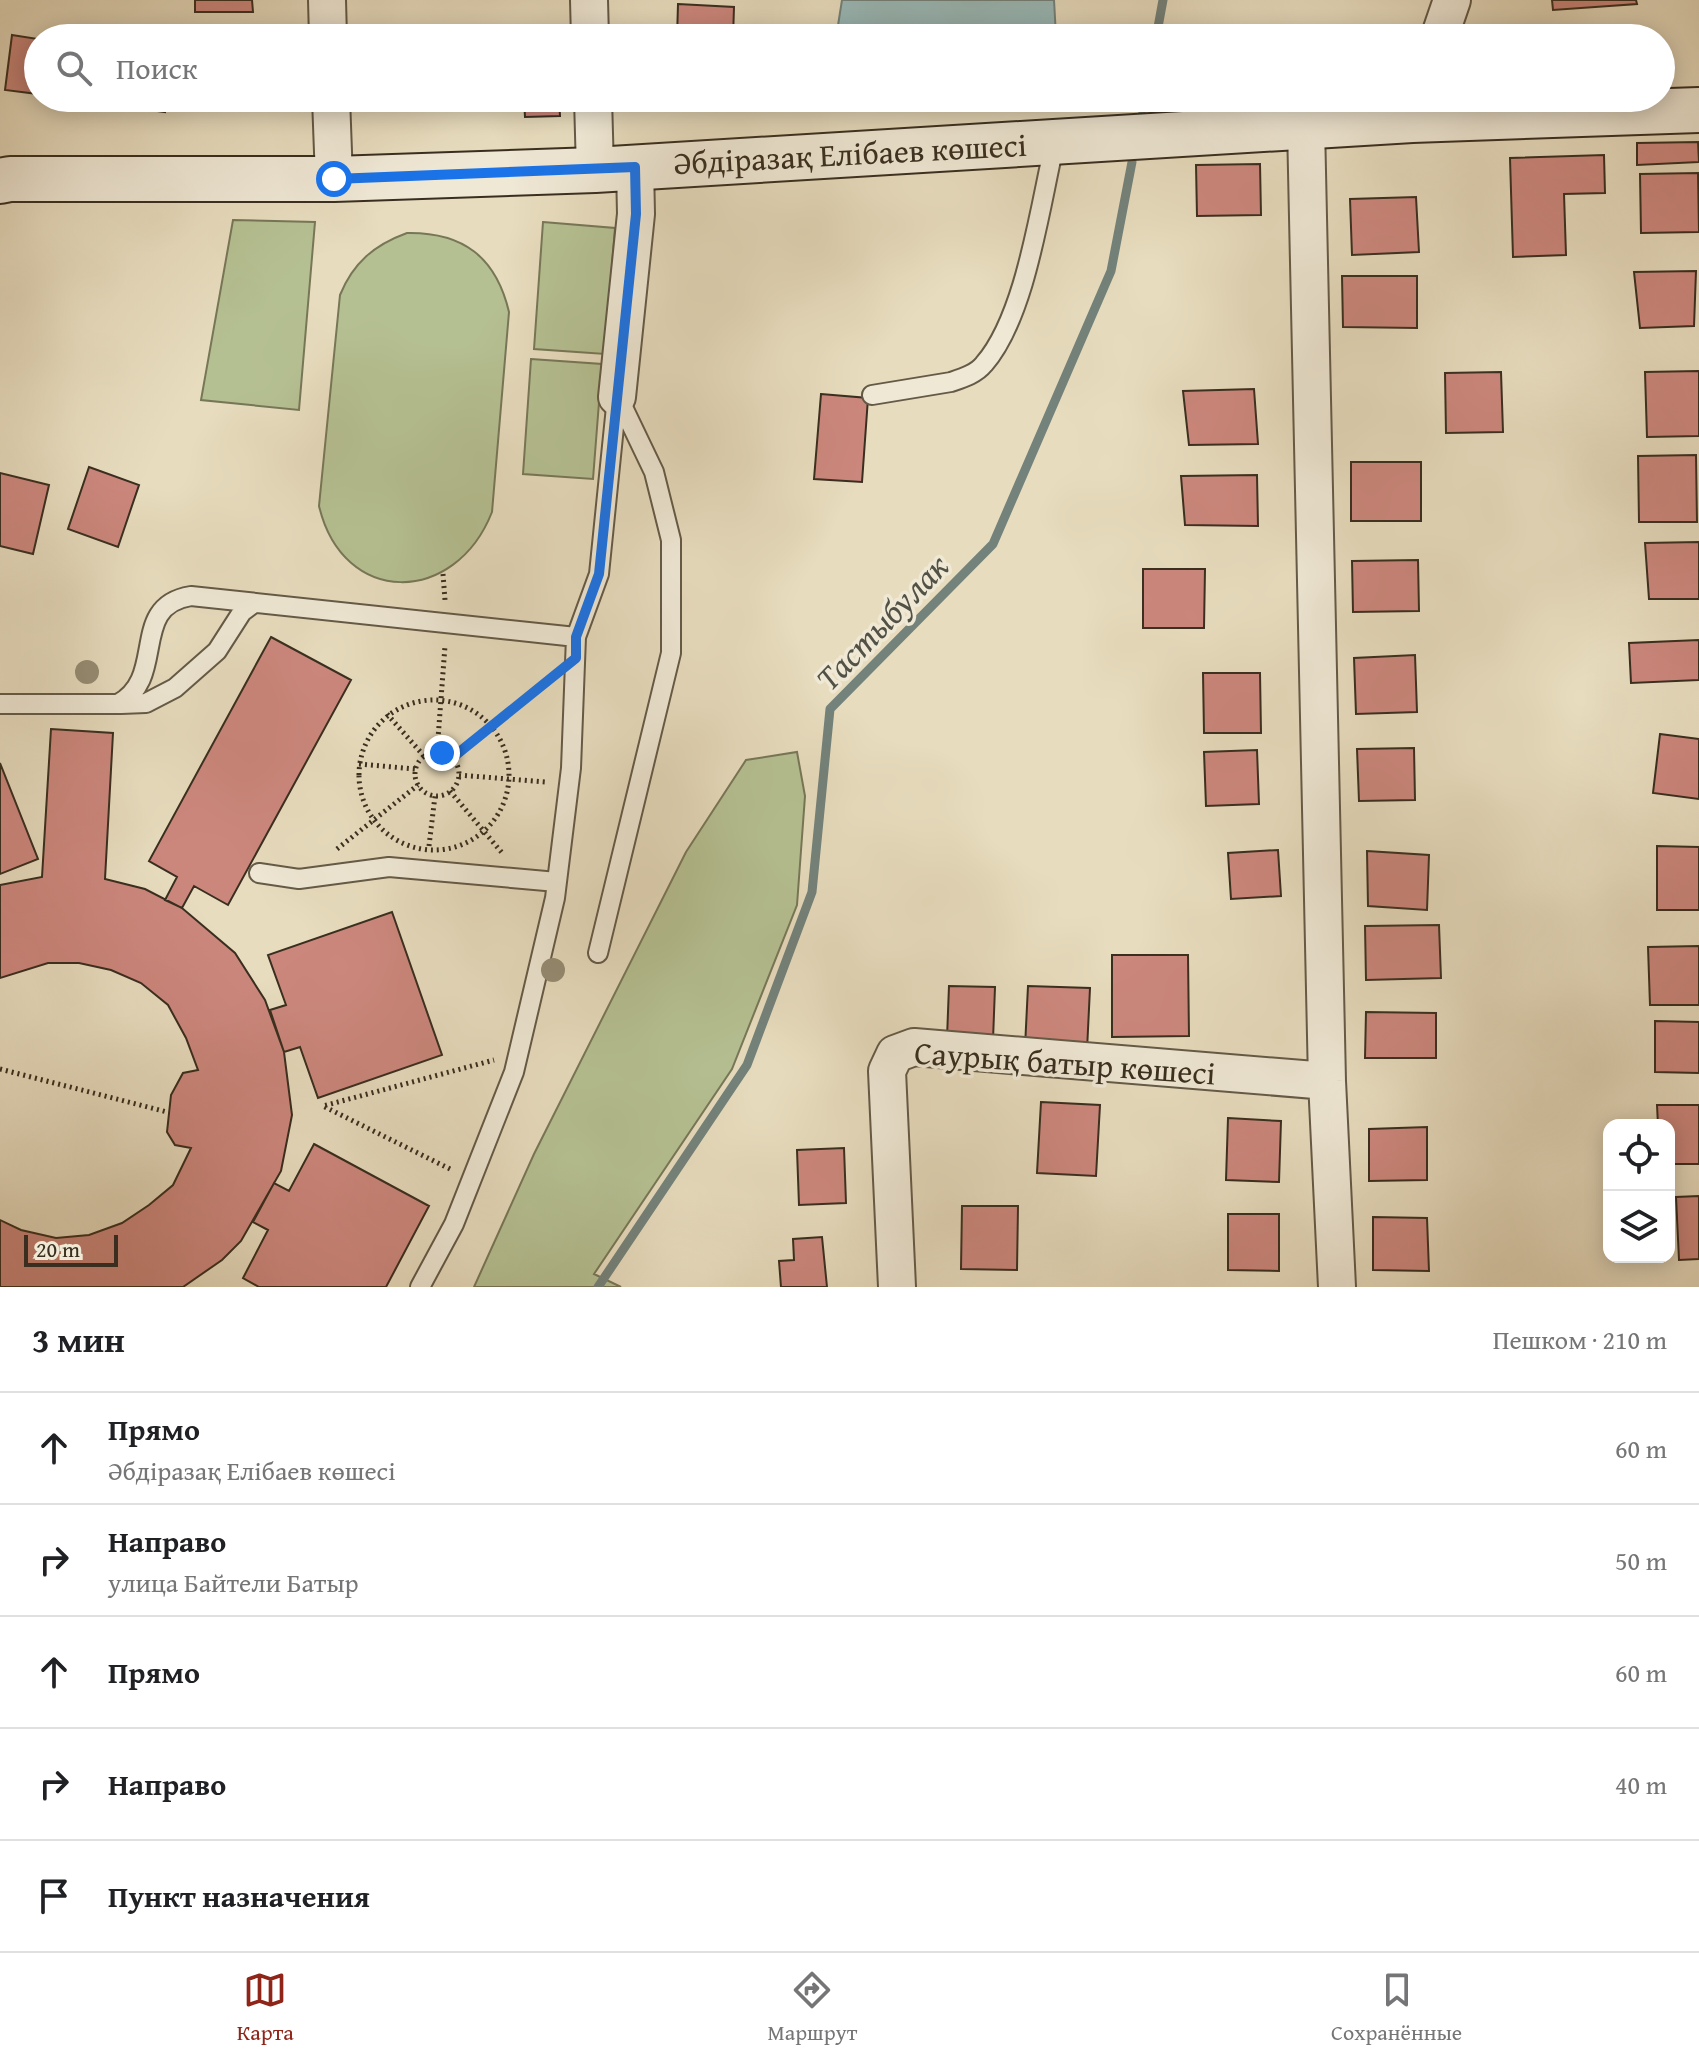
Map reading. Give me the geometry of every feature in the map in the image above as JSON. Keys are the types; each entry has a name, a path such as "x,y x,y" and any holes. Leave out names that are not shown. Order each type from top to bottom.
{"street":[{"path":"327,0 328,24"},
{"path":"589,0 590,24"},
{"name":"Әбдіразақ Елібаев көшесі","path":"1675,110 1699,110"},
{"path":"332,112 334,179"},
{"path":"597,112 615,168 636,214 617,397"},
{"name":"Әбдіразақ Елібаев көшесі","path":"0,181 334,179 615,168 1306,126 1396,112"},
{"path":"1306,126 1327,1081 1337,1287"},
{"name":"Саурық батыр көшесі","path":"897,1287 887,1071 895,1054 914,1047 1327,1081"}],"lane":[{"path":"872,395 951,382 983,365 1002,335 1019,297 1055,142"},
{"path":"420,1287 454,1224 514,1072 557,882 569,784 576,637 599,574 617,397"},
{"path":"598,953 671,653 671,540 654,472 617,397"},
{"path":"118,704 131,697 141,682 154,625 161,610 174,599 191,596 576,637"},
{"path":"0,704 146,703 175,688 217,651 242,612 254,603"},
{"path":"259,873 299,879 389,867 557,882"}],"path":[{"path":"437,752 447,623 443,574"},
{"path":"452,758 576,658"},
{"path":"441,699 463,704 491,726 501,740 509,764 509,779 499,813 484,831 464,844 441,850 417,849 395,840 374,820 364,804 358,781 359,764 370,733 387,714 411,702 441,699"},
{"path":"387,714 424,756"},
{"path":"437,752 452,758 459,775 450,791 435,796 418,785 415,769 424,756 437,752"},
{"path":"359,764 415,769"},
{"path":"459,775 569,784"},
{"path":"299,879 418,785"},
{"path":"450,791 523,879"},
{"path":"426,871 435,796"},
{"path":"471,1179 323,1106 518,1053"},
{"path":"0,1069 167,1112"}],"green space":[{"path":"233,220 315,222 299,410 201,400"},
{"path":"543,222 615,228 605,354 534,349"},
{"path":"407,233 445,237 474,252 495,276 509,312 492,512 475,543 453,565 427,578 401,582 375,577 351,563 332,539 319,506 340,295 351,274 366,256 384,243"},
{"path":"531,359 602,364 593,479 523,474"},
{"path":"797,752 805,796 797,905 732,1069 594,1274 621,1287 474,1287 534,1154 686,852 746,760"}],"water":[{"path":"842,0 1054,0 1055,24 838,24"}],"building":[{"path":"195,0 252,0 253,12 195,12"},
{"path":"1552,0 1636,0 1637,4 1553,10"},
{"path":"678,4 734,7 733,24 677,24"},
{"path":"12,35 24,37 24,92 5,90"},
{"path":"525,112 560,112 560,116 525,117"},
{"path":"1698,142 1699,162 1637,165 1637,143"},
{"path":"1604,155 1605,193 1564,194 1566,255 1513,257 1510,158"},
{"path":"1260,164 1261,215 1197,216 1196,165"},
{"path":"1698,173 1699,232 1641,233 1640,174"},
{"path":"1416,197 1419,252 1352,255 1350,199"},
{"path":"1696,271 1694,326 1640,328 1634,272"},
{"path":"1342,276 1417,276 1417,328 1343,327"},
{"path":"1699,371 1699,436 1647,437 1645,372"},
{"path":"1501,372 1503,432 1446,433 1445,373"},
{"path":"1254,389 1258,444 1189,445 1183,391"},
{"path":"821,394 868,398 862,482 814,479"},
{"path":"1696,455 1697,522 1639,522 1638,456"},
{"path":"1351,462 1421,462 1421,521 1351,521"},
{"path":"89,467 139,485 118,547 68,529"},
{"path":"0,473 49,485 33,554 0,546"},
{"path":"1257,475 1258,526 1185,525 1181,476"},
{"path":"1699,542 1699,599 1649,599 1645,543"},
{"path":"1418,560 1419,611 1353,612 1352,561"},
{"path":"1143,569 1205,569 1204,628 1143,628"},
{"path":"271,637 351,680 228,905 194,886 182,908 165,900 177,877 149,861"},
{"path":"1699,640 1699,680 1631,683 1629,643"},
{"path":"1415,655 1417,712 1356,714 1354,658"},
{"path":"1203,673 1260,673 1261,733 1204,733"},
{"path":"51,729 113,733 105,879 145,889 182,908 235,953 265,1000 284,1052 292,1115 281,1171 241,1241 222,1260 183,1287 0,1287 0,1220 21,1230 56,1238 89,1235 122,1223 173,1185 191,1148 175,1145 167,1132 171,1095 183,1073 198,1070 186,1038 168,1005 141,983 111,970 79,963 48,963 0,978 0,885 42,877"},
{"path":"1660,734 1699,739 1699,799 1653,793"},
{"path":"1414,748 1415,800 1359,801 1357,749"},
{"path":"1257,750 1259,804 1206,806 1204,752"},
{"path":"0,763 38,859 0,874"},
{"path":"1657,846 1699,847 1699,910 1657,910"},
{"path":"1278,850 1281,896 1231,899 1228,853"},
{"path":"1367,851 1429,855 1427,910 1368,906"},
{"path":"392,912 442,1055 318,1098 300,1047 284,1052 270,1010 286,1005 268,955"},
{"path":"1439,925 1441,978 1366,980 1365,926"},
{"path":"1699,946 1699,1005 1650,1005 1648,947"},
{"path":"1112,955 1188,955 1189,1036 1112,1037"},
{"path":"949,986 995,987 993,1040 947,1038"},
{"path":"1028,986 1090,988 1087,1050 1025,1047"},
{"path":"1366,1012 1436,1013 1436,1058 1365,1058"},
{"path":"1655,1021 1699,1022 1699,1073 1655,1072"},
{"path":"1041,1102 1100,1105 1096,1176 1037,1173"},
{"path":"1657,1105 1699,1105 1699,1164 1675,1164 1675,1119 1658,1119"},
{"path":"1228,1118 1281,1121 1279,1182 1226,1180"},
{"path":"1427,1127 1427,1180 1369,1181 1369,1129"},
{"path":"314,1144 429,1206 386,1287 259,1287 243,1278 268,1230 253,1222 274,1183 289,1191"},
{"path":"844,1148 846,1203 799,1205 797,1150"},
{"path":"1699,1196 1699,1259 1679,1260 1676,1197"},
{"path":"962,1206 1018,1206 1017,1270 961,1269"},
{"path":"1228,1214 1279,1214 1279,1271 1228,1270"},
{"path":"1373,1217 1427,1218 1429,1271 1373,1270"},
{"path":"822,1237 827,1287 781,1287 779,1261 794,1260 793,1239"}],"waterway":[{"name":"Тастыбулак","path":"1159,24 1163,0"},
{"name":"Тастыбулак","path":"598,1287 747,1065 812,892 830,709 993,544 1111,271 1132,162"}],"route":[{"path":"334,179 635,167 636,214 599,574 576,637 576,658 452,758 442,753"}]}
